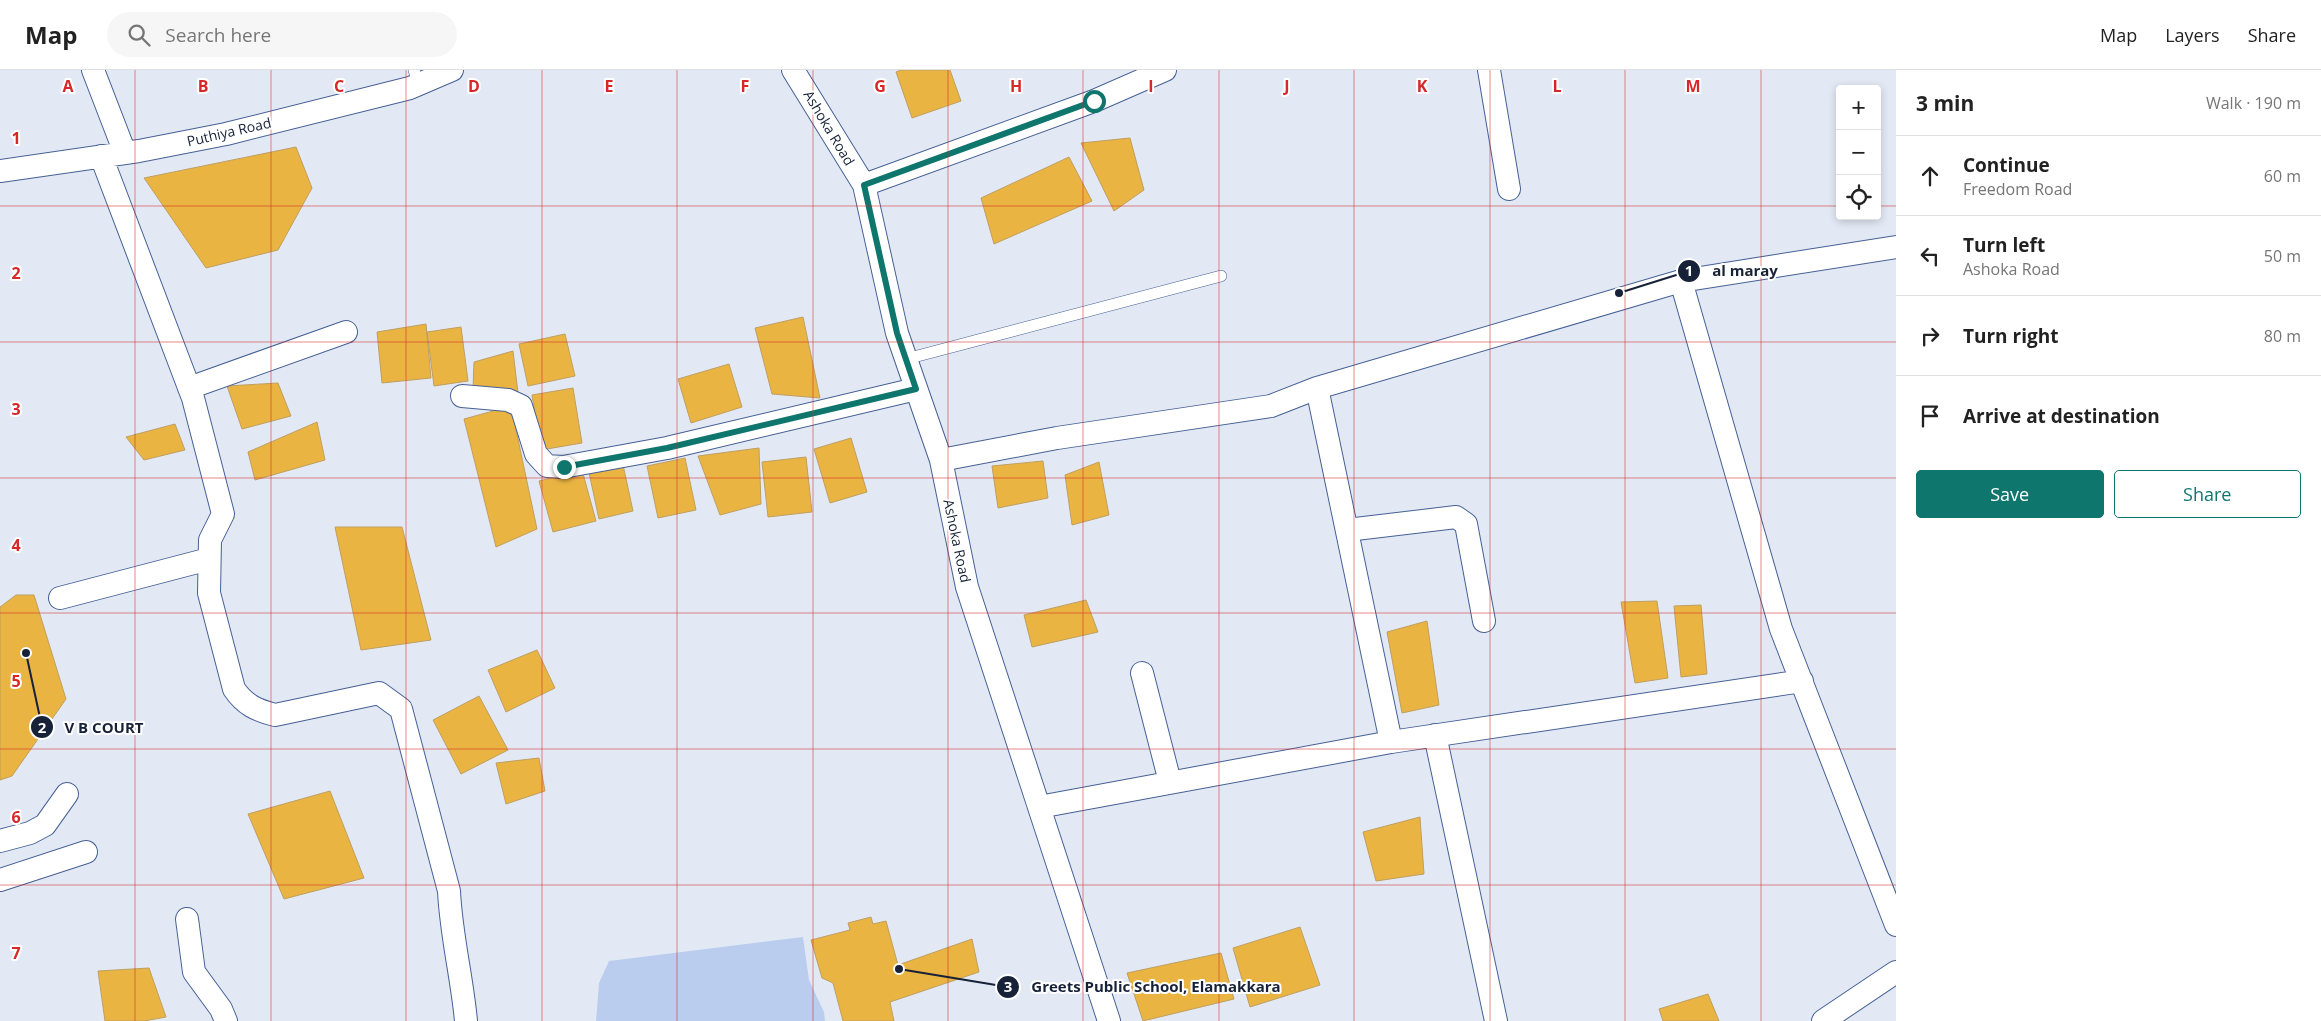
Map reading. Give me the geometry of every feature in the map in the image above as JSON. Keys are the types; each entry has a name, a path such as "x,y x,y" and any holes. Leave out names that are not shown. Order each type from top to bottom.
{"street":[{"path":"93,70 125,153"},
{"name":"Puthiya Road","path":"0,171 125,153 226,134 416,77 452,70"},
{"name":"Ashoka Road","path":"793,70 864,185 897,333 940,460 967,587 1109,1021"},
{"path":"864,185 1094,101 1165,70"},
{"path":"1488,70 1509,189"},
{"path":"101,156 189,388 224,514 210,540 208,593 234,689 243,702 259,711 274,715 378,693 401,709 449,891 450,915 461,975 466,1021"},
{"path":"940,460 1057,438 1271,406 1317,388 1681,281 1896,247"},
{"path":"1681,281 1781,629 1896,925"},
{"path":"189,388 346,332"},
{"path":"1317,388 1391,742"},
{"path":"462,396 508,400 521,406 536,454 547,466 564,467 667,448 916,389"},
{"path":"1347,530 1456,517 1466,524 1484,621"},
{"path":"60,598 208,559"},
{"path":"1142,673 1170,782"},
{"path":"1039,807 1391,742 1802,681"},
{"path":"1435,735 1496,1021"},
{"path":"0,841 30,833 45,825 67,794"},
{"path":"0,880 86,852"},
{"path":"187,919 194,972 221,1009 225,1021"},
{"path":"1823,1021 1896,972"}],"lane":[{"path":"906,359 1221,276"}],"shaded area":[{"path":"803,937 809,980 824,1012 825,1021 596,1021 599,983 609,961"}],"building":[{"path":"901,70 950,70 961,101 912,118 896,72"},
{"path":"1130,138 1144,190 1114,211 1081,143"},
{"path":"296,147 312,188 278,250 206,268 144,178"},
{"path":"1069,157 1092,201 994,244 981,198"},
{"path":"803,317 820,398 772,394 755,328"},
{"path":"426,324 431,378 382,383 377,332"},
{"path":"461,327 468,381 434,386 427,332"},
{"path":"565,334 575,376 528,386 519,344"},
{"path":"513,351 518,393 473,389 474,362"},
{"path":"729,364 742,407 691,423 678,379"},
{"path":"278,383 291,416 242,429 227,386"},
{"path":"573,388 582,443 541,450 532,395"},
{"path":"511,406 537,529 496,547 464,419"},
{"path":"317,422 325,460 255,480 248,452"},
{"path":"175,424 185,450 144,460 126,437"},
{"path":"851,438 867,492 830,503 814,449"},
{"path":"759,448 761,504 720,515 698,456"},
{"path":"806,457 812,512 768,517 762,462"},
{"path":"685,458 696,510 658,518 647,466"},
{"path":"622,460 633,511 599,519 588,468"},
{"path":"1043,461 1048,498 998,508 992,466"},
{"path":"1099,462 1109,515 1072,525 1065,475"},
{"path":"582,470 596,521 553,532 539,481"},
{"path":"335,527 402,527 431,640 361,650"},
{"path":"16,595 34,595 66,699 12,776 0,780 0,607"},
{"path":"1086,600 1098,632 1032,647 1024,615"},
{"path":"1657,601 1668,678 1635,683 1621,602"},
{"path":"1701,605 1707,674 1681,677 1674,606"},
{"path":"1427,621 1439,705 1402,713 1387,632"},
{"path":"537,650 555,688 506,712 488,670"},
{"path":"479,696 508,750 461,774 433,720"},
{"path":"539,758 545,791 506,804 496,763"},
{"path":"330,791 364,878 284,899 248,814"},
{"path":"1420,817 1424,874 1376,881 1363,832"},
{"path":"871,917 873,924 886,921 898,965 972,939 979,972 890,1002 894,1021 843,1021 833,983 822,978 811,940 850,930 848,923"},
{"path":"1300,927 1320,985 1250,1007 1233,948"},
{"path":"1221,953 1234,999 1143,1021 1127,973"},
{"path":"149,968 166,1017 144,1021 105,1021 98,971"},
{"path":"1708,994 1719,1021 1663,1021 1659,1009"}],"place":[{"name":"al maray","path":"1619,293"},
{"name":"V B COURT","path":"26,653"},
{"name":"Greets Public School, Elamakkara","path":"899,969"}],"route":[{"path":"564,467 667,448 916,389 897,333 864,185 1094,101"}]}
